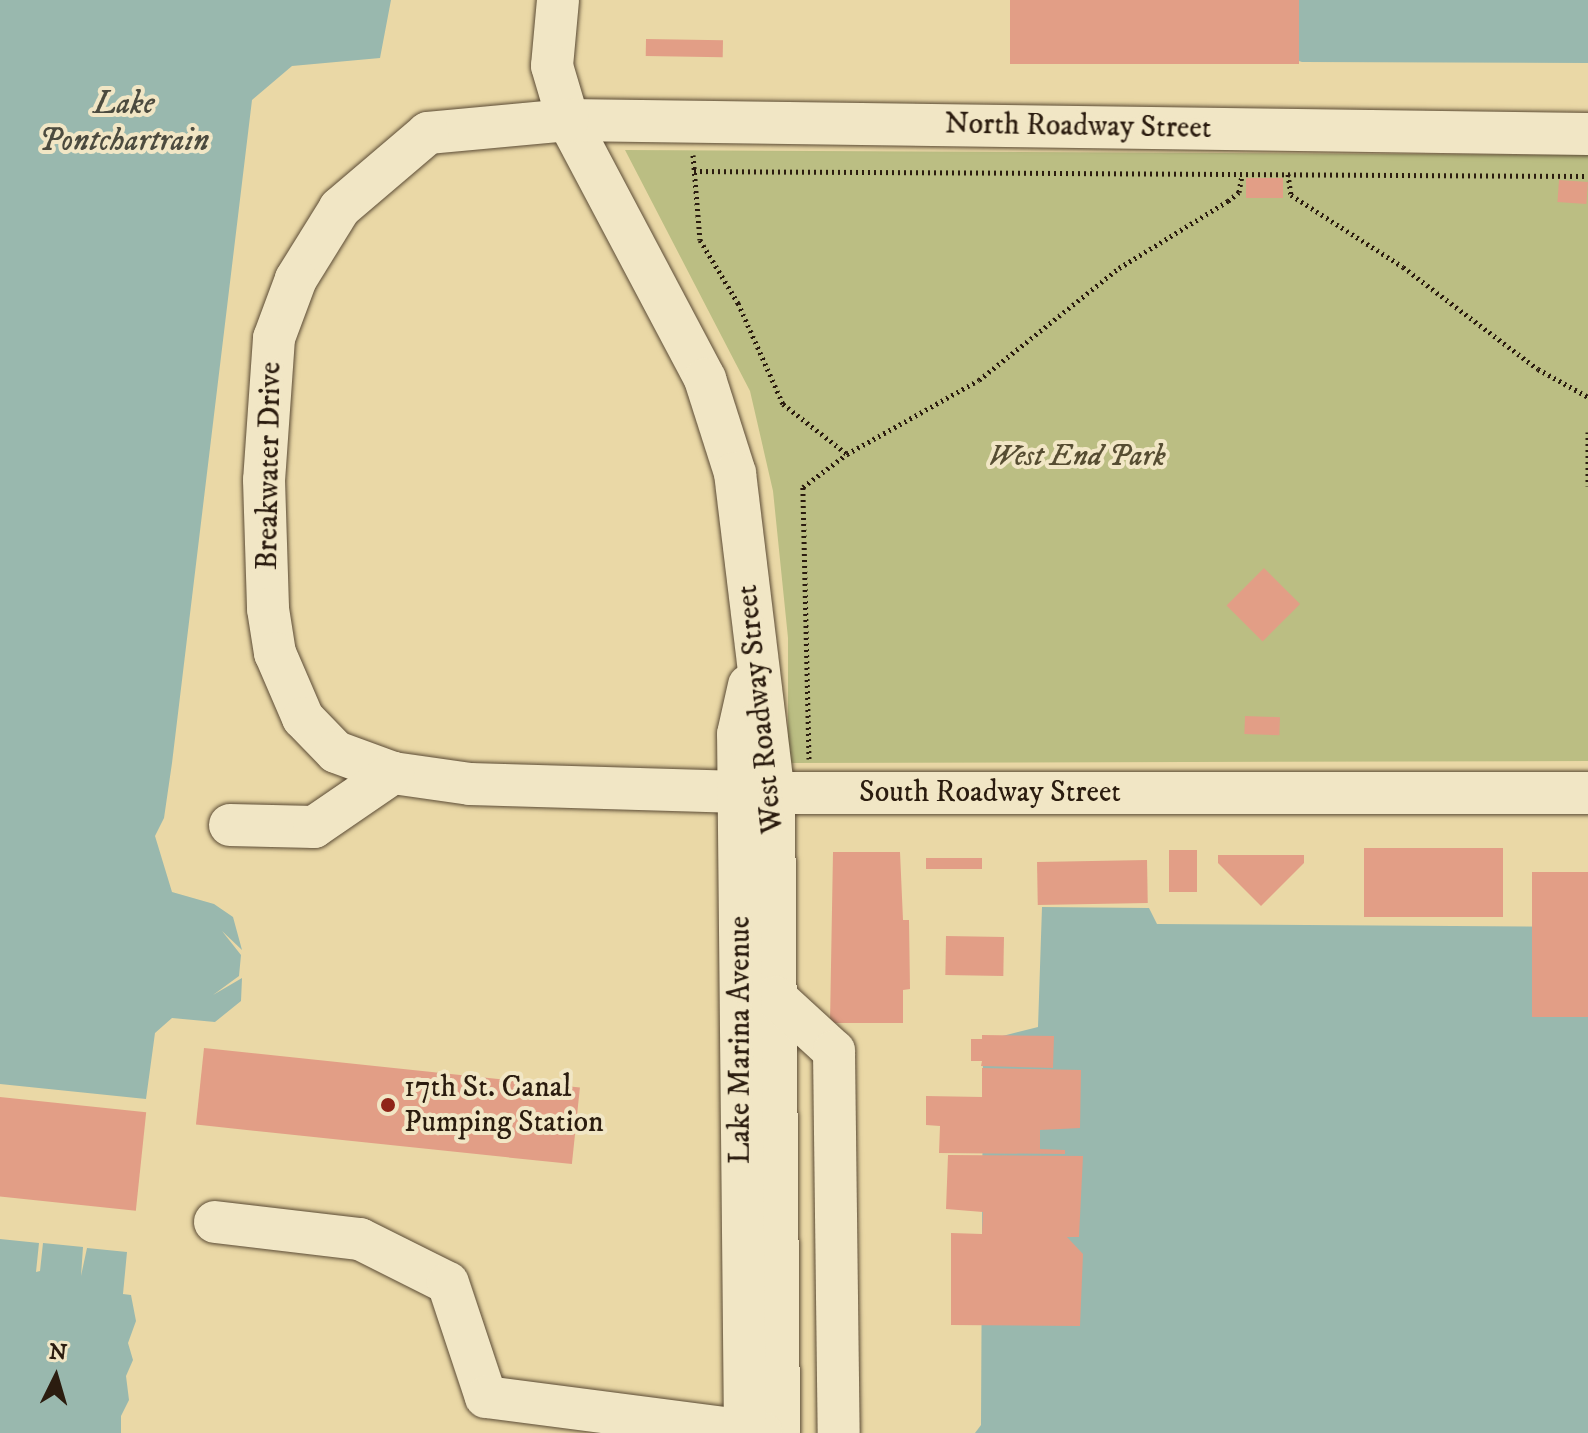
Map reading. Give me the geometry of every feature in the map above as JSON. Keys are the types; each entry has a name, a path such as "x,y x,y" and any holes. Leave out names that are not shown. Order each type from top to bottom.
{"street":[{"path":"558,0 552,66 568,120"},
{"name":"North Roadway Street","path":"568,120 1588,134"},
{"name":"West Roadway Street","path":"568,120 682,333 726,434 774,793 777,1298 762,1427"},
{"name":"Breakwater Drive","path":"393,773 336,752 321,737 303,718 275,653 268,609 264,480 274,338 296,279 326,226 409,144 443,129 568,120"},
{"path":"230,825 314,827 393,773"},
{"name":"South Roadway Street","path":"393,773 470,784 774,793 1588,793"},
{"name":"Lake Marina Avenue","path":"762,1427 774,793"},
{"path":"215,1222 360,1239 448,1283 486,1397 554,1420 762,1427 839,1418 834,1051 775,997"},
{"path":"777,1298 839,1298"}],"path":[{"path":"691,122 700,240 738,303 783,404 847,454"},
{"path":"694,171 1588,176"},
{"path":"1288,174 1291,195 1410,272 1538,369 1588,397"},
{"path":"774,793 800,500 813,475 979,380 1119,268 1228,201 1239,192 1242,175"},
{"path":"1588,432 1588,486"}],"green space":[{"name":"West End Park","path":"625,150 1588,155 1588,761 788,763 788,638 773,491 750,391"}],"water":[{"name":"Lake Pontchartrain","path":"0,0 391,0 380,58 292,66 252,100 172,763 164,818 155,836 172,892 214,904 233,917 242,950 222,931 241,955 239,976 213,995 242,978 241,1001 215,1022 172,1018 155,1033 146,1099 0,1084"},
{"path":"1101,0 1588,0 1588,63 1302,62"},
{"path":"1042,907 1149,908 1157,924 1588,927 1588,1433 975,1433 981,1425 983,1041 1038,1027"},
{"path":"0,1239 39,1243 36,1272 40,1271 43,1243 83,1247 81,1276 87,1248 127,1252 123,1294 131,1295 136,1321 128,1343 133,1360 126,1376 129,1400 121,1416 121,1433 0,1433"}],"building":[{"path":"1010,0 1299,0 1299,64 1010,64"},
{"path":"646,39 723,40 723,57 646,56"},
{"path":"1246,178 1283,178 1283,198 1246,198"},
{"path":"1559,180 1588,182 1586,204 1557,202"},
{"path":"1264,568 1300,604 1263,642 1227,605"},
{"path":"1245,716 1280,717 1279,735 1244,734"},
{"path":"1364,848 1503,848 1503,917 1364,917"},
{"path":"1169,850 1197,850 1197,892 1169,892"},
{"path":"833,852 900,852 903,920 909,920 910,989 903,990 903,1023 830,1023"},
{"path":"1218,855 1304,855 1304,863 1261,906 1218,863"},
{"path":"926,858 982,858 982,869 926,869"},
{"path":"1147,860 1148,903 1038,905 1037,862"},
{"path":"1532,872 1588,872 1588,1017 1532,1017"},
{"path":"946,936 1004,937 1003,976 945,975"},
{"path":"982,1035 1054,1036 1053,1068 981,1066 982,1061 971,1061 971,1039 982,1039"},
{"name":"17th St. Canal Pumping Station","path":"204,1048 580,1088 572,1164 196,1125"},
{"path":"982,1068 1081,1070 1080,1128 1040,1130 1040,1149 1065,1150 1065,1154 939,1153 940,1126 926,1125 926,1096 982,1097"},
{"path":"0,1097 146,1112 136,1211 0,1197"},
{"path":"948,1155 1083,1156 1079,1237 1067,1237 1083,1254 1080,1326 951,1325 951,1233 982,1234 983,1212 946,1209"}],"place":[{"name":"17th St. Canal Pumping Station","path":"388,1105"}]}
